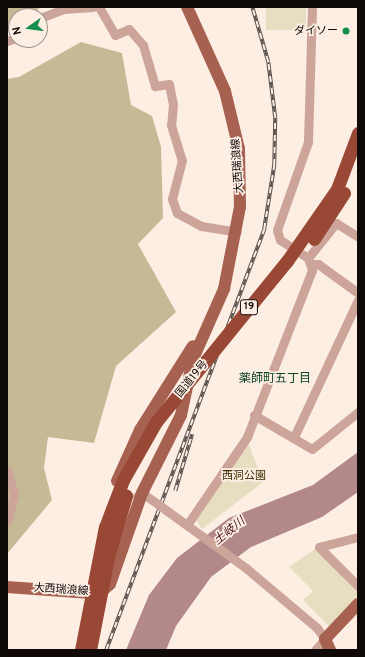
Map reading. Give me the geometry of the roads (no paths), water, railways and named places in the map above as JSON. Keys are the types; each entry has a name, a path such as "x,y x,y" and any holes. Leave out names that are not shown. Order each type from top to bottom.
{"highway":[{"name":"国道19号","path":"340,191 358,133"},
{"name":"国道19号","path":"90,650 96,592 106,527 123,480 160,424 340,191 358,157"},
{"name":"国道19号","path":"81,650 96,592 125,498 142,459 160,424"}],"main road":[{"name":"大西瑞浪線","path":"7,587 96,592 116,575 125,537 142,493 184,403 193,359 205,328 224,289 237,232 241,181 233,115 188,7"},
{"path":"106,527 114,490 126,459 150,412 163,396 205,328"},
{"path":"163,396 167,393 184,403"},
{"path":"327,644 358,604"}],"street":[{"path":"48,14 57,10 93,7"},
{"path":"99,7 115,35 129,29 143,45 154,86 169,84 173,104 171,125 182,160 172,199 177,213 201,226 237,232"},
{"path":"312,7 308,142 277,230 280,240 310,261 318,264 358,293"},
{"path":"187,525 247,437 310,261 336,222 358,237"},
{"path":"294,437 358,300"},
{"path":"254,415 294,437 312,449 358,412"},
{"path":"7,470 14,496 7,522"},
{"path":"125,537 131,507 142,493 246,568 327,644 315,650"},
{"path":"135,514 141,505 157,503"},
{"path":"358,537 319,547 358,586"}],"water":[{"name":"土岐川","path":"358,452 358,492 322,517 251,547 211,577 176,626 166,650 126,650 149,595 177,558 229,518 313,485"}],"railway":[{"path":"106,650 264,229 274,165 275,118 268,62 252,7"},
{"path":"175,491 192,434"}],"place":[{"name":"ダイソー","path":"346,31"}],"district":[{"name":"薬師町五丁目","path":"275,380"}],"park label":[{"name":"西洞公園","path":"244,476"}]}
